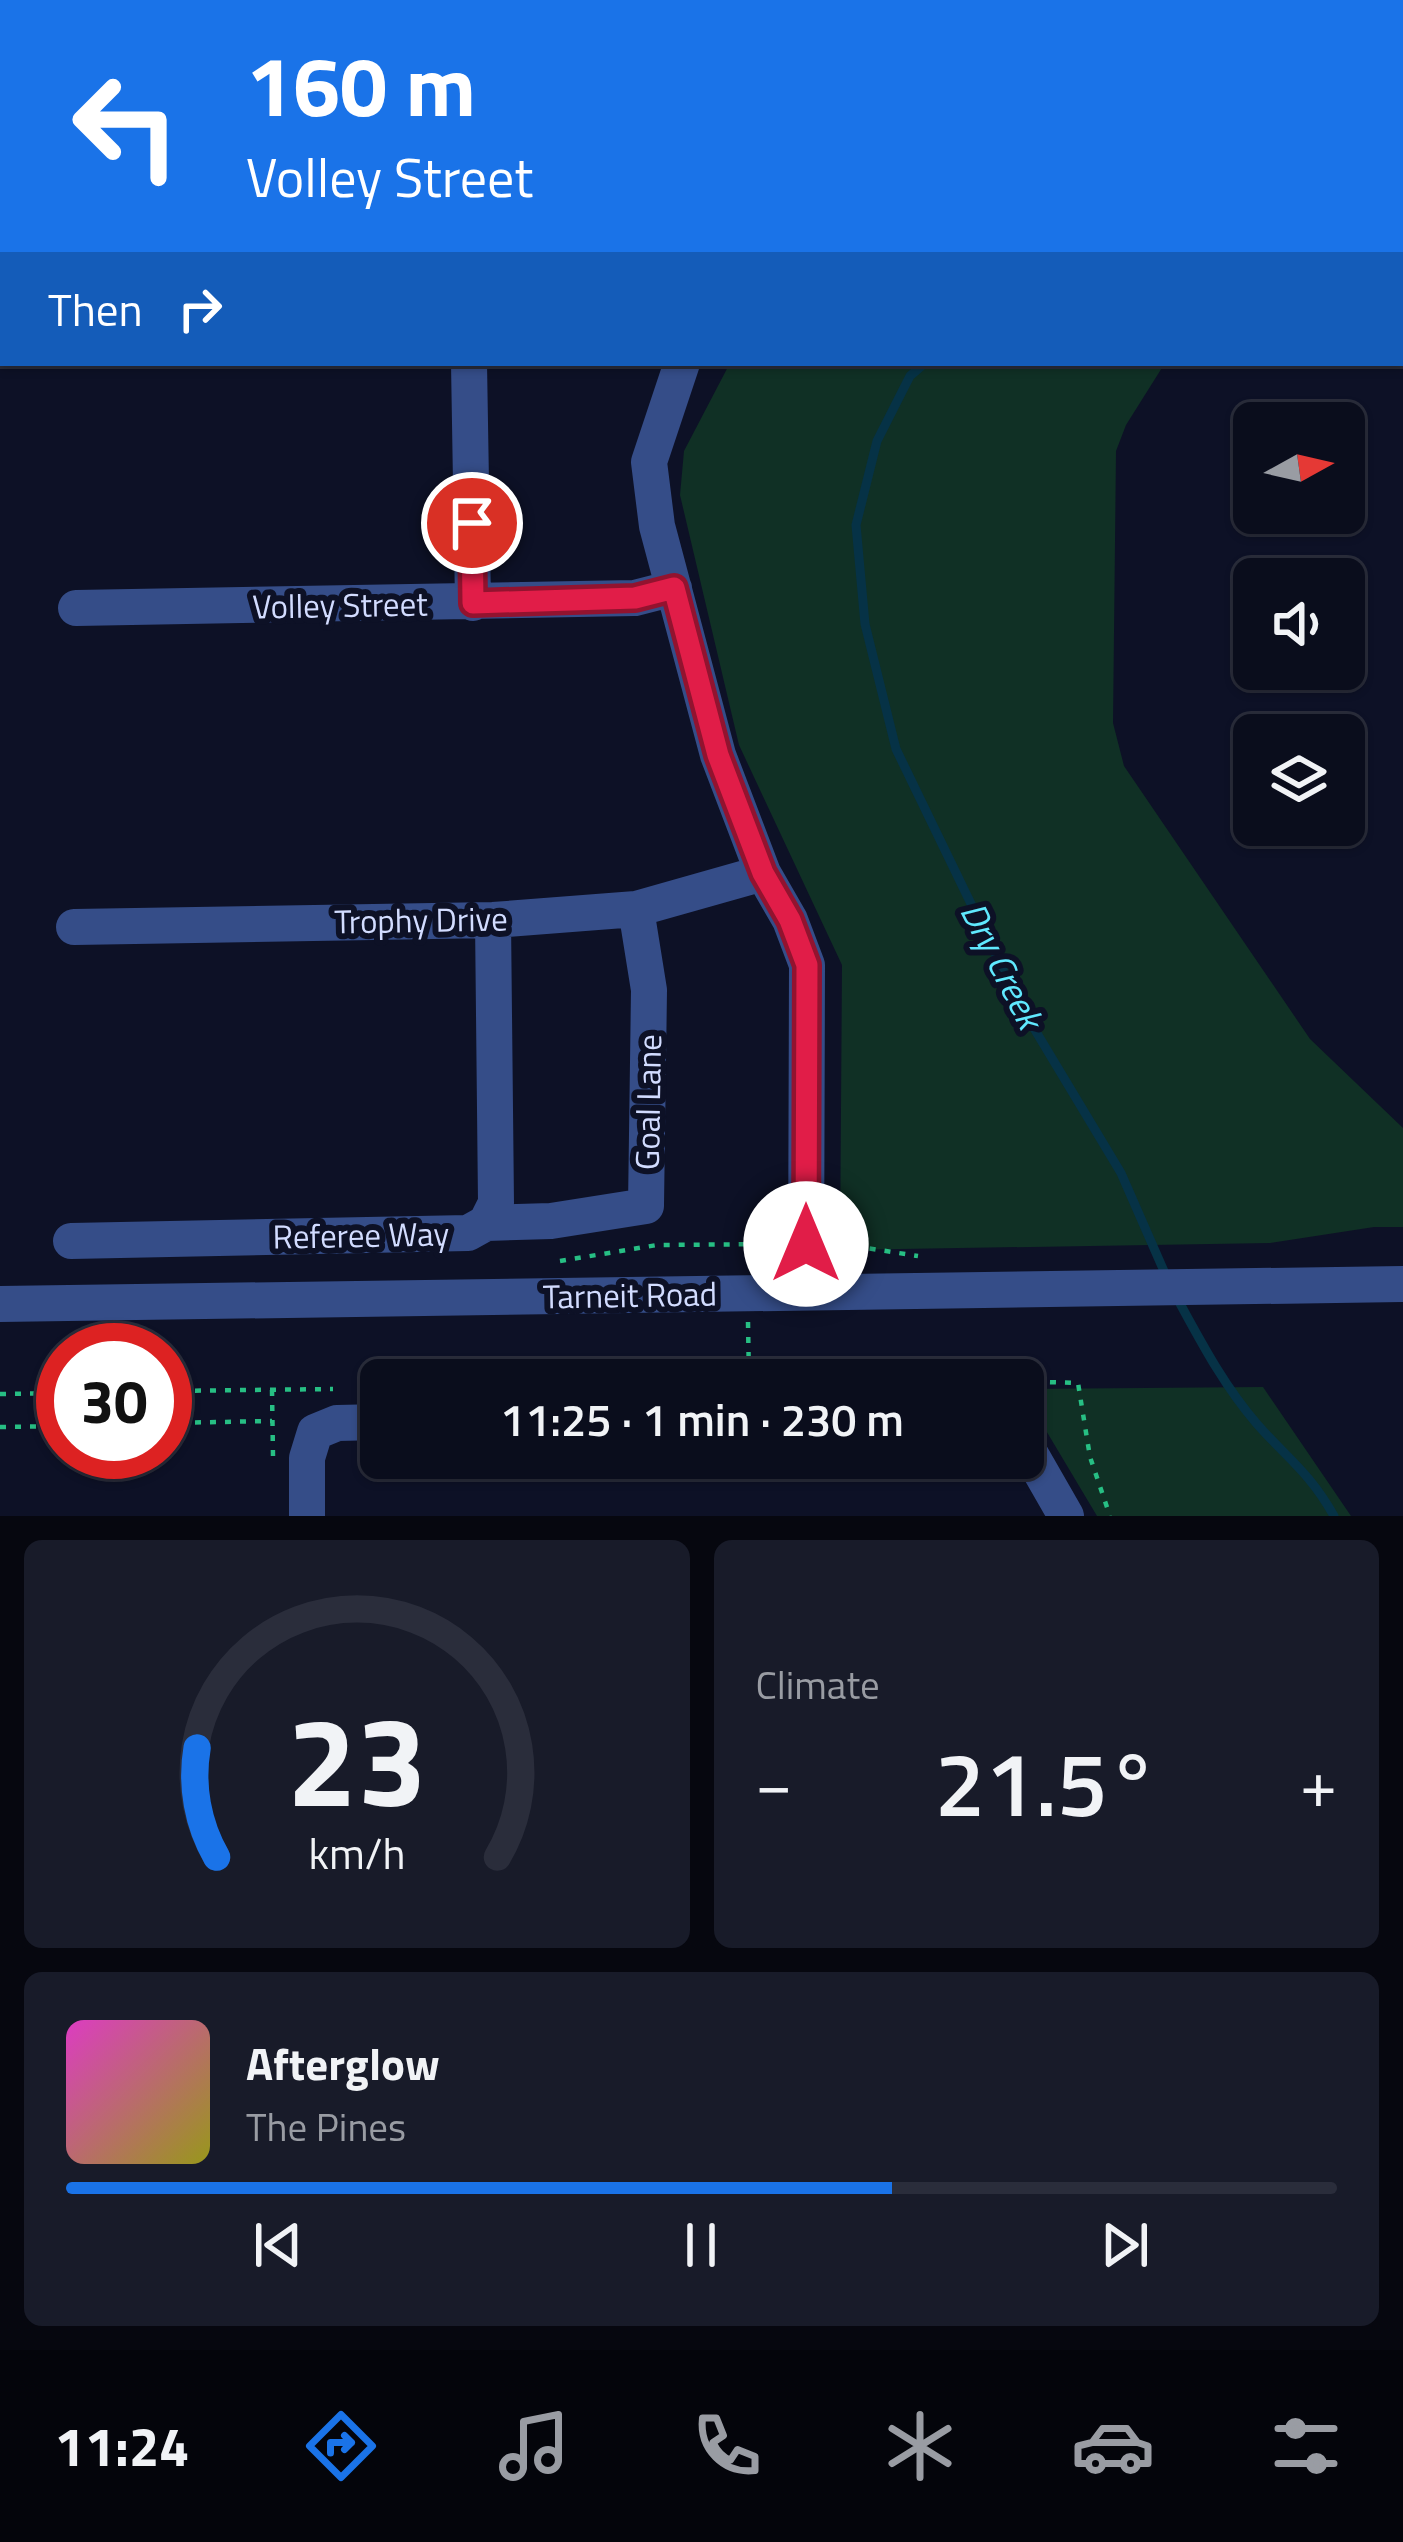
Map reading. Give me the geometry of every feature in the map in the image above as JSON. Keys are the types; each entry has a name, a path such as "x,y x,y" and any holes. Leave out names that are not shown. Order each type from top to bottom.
{"street":[{"path":"469,366 473,603"},
{"path":"681,366 649,462 657,526 718,755 763,873 790,920 807,965 806,1292"},
{"name":"Volley Street","path":"76,608 635,598 674,588"},
{"name":"Trophy Drive","path":"74,927 493,920 636,909 763,873"},
{"name":"Goal Lane","path":"486,1223 551,1221 646,1206 649,990 636,909"},
{"name":"Referee Way","path":"71,1241 468,1233 486,1223 496,1203 493,920"},
{"name":"Tarneit Road","path":"0,1304 1403,1284"},
{"path":"307,1516 307,1458 315,1432 337,1423 360,1422"},
{"path":"1044,1478 1066,1516"}],"path":[{"path":"545,1263 657,1245 849,1244 924,1258"},
{"path":"1044,1382 1078,1383 1090,1456 1110,1516"},
{"path":"192,1391 337,1389"},
{"path":"0,1394 36,1393"},
{"path":"192,1423 272,1421"},
{"path":"0,1427 36,1426"}],"green space":[{"path":"728,366 1163,366 1126,425 1116,451 1113,723 1124,766 1310,1039 1403,1128 1403,1227 1270,1243 840,1250 842,965 739,745 680,495 684,451"},
{"path":"1263,1387 1351,1516 1097,1516 1044,1427 1044,1389"}],"waterway":[{"name":"Dry Creek","path":"922,366 910,376 877,441 856,525 865,624 896,749 1020,1005 1121,1173 1167,1278"},
{"name":"Dry Creek","path":"1177,1298 1234,1394 1307,1477 1334,1516"}],"route":[{"path":"472,523 473,603 635,598 674,588 718,755 763,873 790,920 807,965 806,1244"}]}
